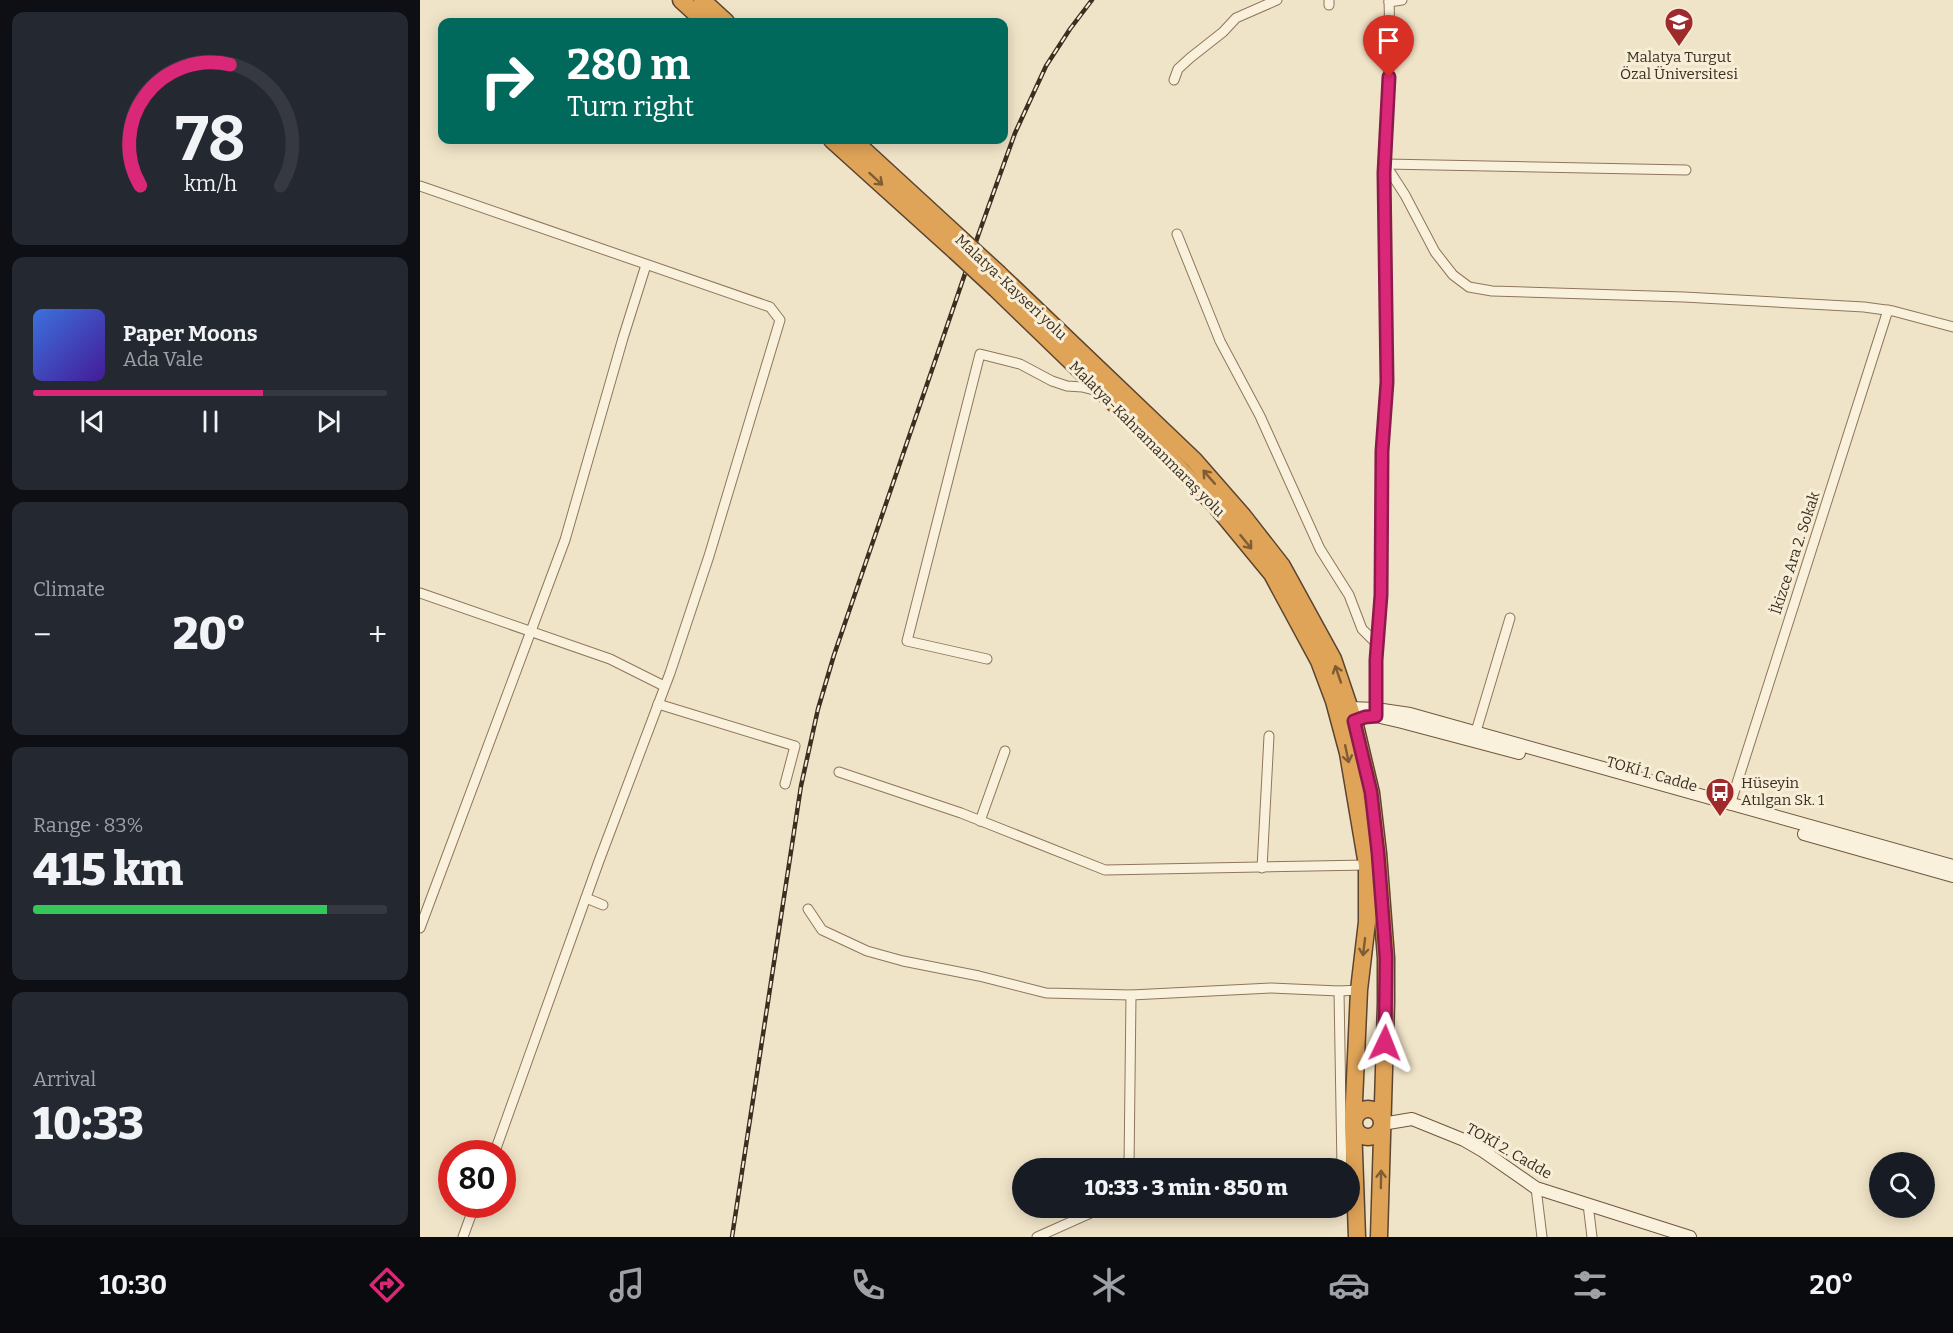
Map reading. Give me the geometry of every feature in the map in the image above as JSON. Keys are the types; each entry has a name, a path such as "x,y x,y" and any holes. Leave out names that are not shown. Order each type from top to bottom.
{"highway":[{"path":"681,0 701,18"},
{"path":"702,0 722,18"},
{"path":"837,144 959,246"},
{"name":"Malatya-Kayseri yolu","path":"857,144 959,246 1194,460 1243,516 1282,566 1333,659 1352,715 1371,792 1378,853 1386,958 1379,1237"},
{"name":"Malatya-Kahramanmaraş yolu","path":"997,281 1101,392 1149,437 1216,506 1272,574 1319,661 1334,701 1348,753 1367,865 1367,922 1359,990 1353,1124 1357,1237"},
{"path":"1353,1124 1357,1132 1370,1137 1378,1132 1382,1124"}],"main road":[{"path":"1352,715 1365,717 1376,713"},
{"name":"TOKİ 1. Cadde","path":"1376,713 1474,736 1953,866"},
{"name":"TOKİ 1. Cadde","path":"1474,736 1953,876"},
{"name":"TOKİ 2. Cadde","path":"1382,1124 1412,1119 1464,1140 1536,1188 1690,1237"},
{"path":"1649,1223 1651,1237"}],"street":[{"path":"1174,80 1178,69 1223,32 1236,18 1277,0"},
{"path":"1376,713 1377,644 1381,595 1382,451 1387,382 1385,164 1390,50 1389,1 1402,0"},
{"path":"1385,164 1686,170"},
{"path":"1385,164 1405,195 1435,252 1453,275 1469,287 1492,291 1684,297 1864,307 1888,310 1953,327"},
{"path":"420,186 770,307 780,320 709,556 658,704 499,1140"},
{"path":"1177,234 1220,341 1260,416 1320,549 1349,595 1362,629 1377,644"},
{"path":"420,928 565,540 646,265"},
{"name":"İkizce Ara 2. Sokak","path":"1730,804 1888,310"},
{"path":"987,659 907,641 980,354 1020,364 1052,381 1101,392"},
{"path":"420,594 610,659 664,687"},
{"path":"1474,736 1510,618"},
{"path":"658,704 795,746 785,784"},
{"path":"1262,868 1269,736"},
{"path":"980,821 1005,751"},
{"path":"839,772 980,821 1105,870 1367,865"},
{"path":"586,898 603,905"},
{"path":"808,909 822,930 867,951 1046,993 1131,995 1272,988 1359,990"},
{"path":"1339,991 1342,1158"},
{"path":"1129,1158 1131,995"},
{"path":"1536,1188 1542,1237"},
{"path":"1588,1204 1592,1237"},
{"path":"463,1237 470,1218"},
{"path":"1037,1237 1080,1218"}],"railway":[{"path":"732,1237 801,786 818,709 834,655 1015,133 1046,66 1092,0"}],"place":[{"name":"Malatya Turgut Özal Üniversitesi","path":"1679,48"},
{"name":"Hüseyin Atılgan Sk. 1","path":"1720,818"}],"route":[{"path":"1385,1043 1386,958 1378,853 1371,792 1354,721 1376,716 1376,660 1381,595 1382,451 1387,382 1384,173 1389,77"}]}
